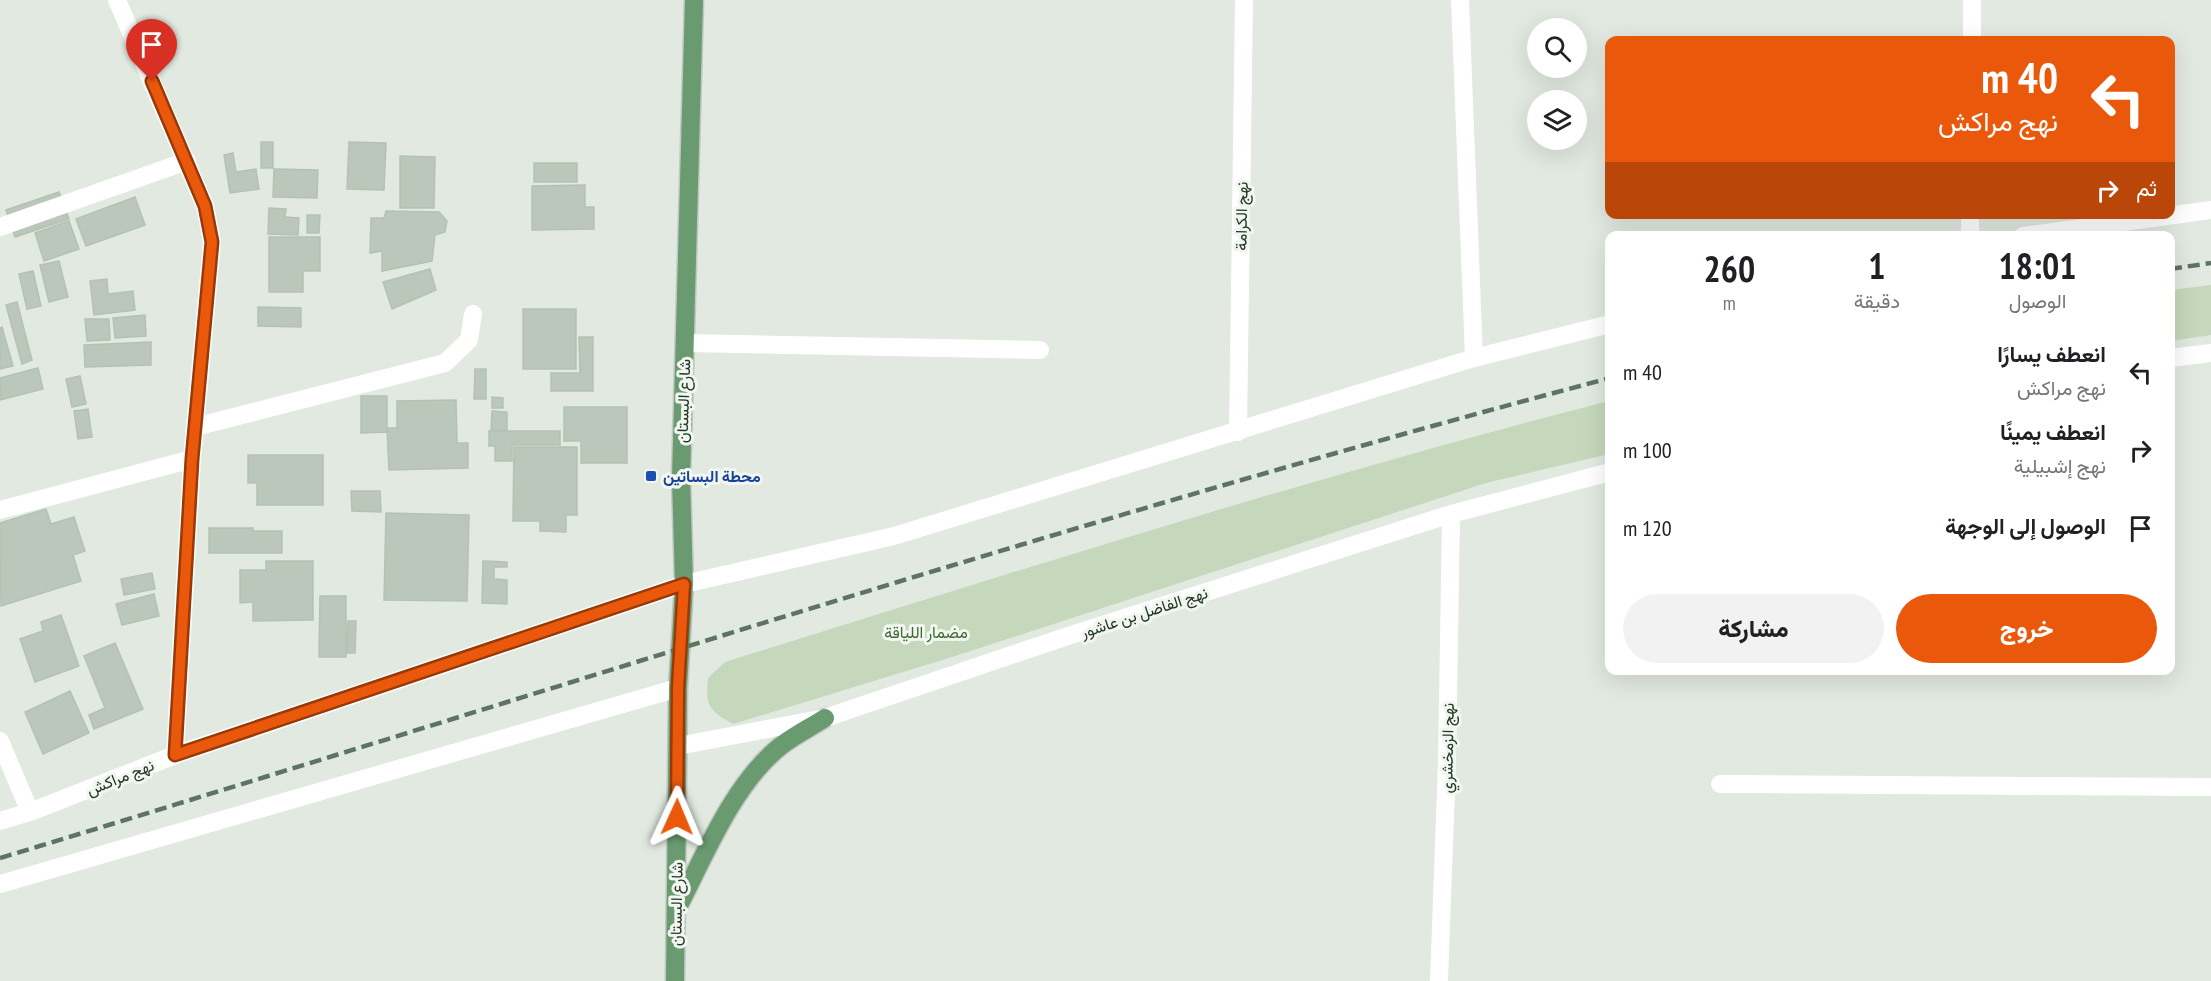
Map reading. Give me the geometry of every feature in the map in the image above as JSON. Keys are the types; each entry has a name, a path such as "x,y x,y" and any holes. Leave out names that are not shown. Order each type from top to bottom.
{"main road":[{"name":"شارع البستان","path":"675,981 678,688 684,584 681,479 694,0"},
{"path":"676,911 722,822 745,786 782,745 825,718"}],"street":[{"path":"117,0 205,206 212,242 192,459 175,755"},
{"name":"نهج الكرامة","path":"1238,432 1244,0"},
{"path":"1461,0 1474,358"},
{"path":"1972,0 1972,36"},
{"path":"0,227 187,161"},
{"path":"2175,215 2211,210"},
{"path":"2059,231 2146,219"},
{"path":"195,427 445,363 469,340 473,314"},
{"name":"نهج مراكش","path":"0,821 30,812 175,755 684,584 894,536 1474,358 1605,325"},
{"path":"685,343 1040,350"},
{"path":"2175,357 2211,353"},
{"path":"0,510 192,459"},
{"name":"نهج الفاضل بن عاشور","path":"678,746 825,718 1068,636 1452,514 1605,473"},
{"name":"نهج الزمخشري","path":"1439,981 1447,762 1452,514"},
{"path":"0,884 678,688"},
{"path":"0,741 30,812"},
{"path":"1720,784 2211,787"}],"green space":[{"path":"2211,285 2211,335 2175,340 2175,290"},
{"name":"مضمار اللياقة","path":"1605,402 1605,455 1486,483 952,657 733,724 714,711 708,701 708,678 725,662 1055,559 1497,430"}],"building":[{"path":"261,142 273,142 273,168 261,168"},
{"path":"349,142 386,143 384,190 347,189"},
{"path":"233,153 236,172 256,169 259,189 230,193 224,155"},
{"path":"400,156 435,157 434,208 400,208"},
{"path":"534,163 577,163 577,182 534,182"},
{"path":"274,169 318,170 317,198 273,197"},
{"path":"585,185 585,207 594,207 594,229 532,230 532,186"},
{"path":"59,192 69,219 15,237 6,210"},
{"path":"135,197 145,225 86,246 76,219"},
{"path":"269,208 286,209 285,217 299,218 298,235 268,234"},
{"path":"386,211 439,212 447,221 445,232 435,235 432,261 382,271 382,251 370,253 371,218 384,218"},
{"path":"307,215 320,215 319,233 307,233"},
{"path":"69,221 79,249 44,261 35,233"},
{"path":"269,237 320,237 320,271 303,271 303,292 269,292"},
{"path":"59,261 68,297 49,302 40,265"},
{"path":"430,269 436,290 392,309 383,282"},
{"path":"33,271 41,306 27,309 19,274"},
{"path":"107,279 108,294 133,291 135,310 94,315 90,281"},
{"path":"17,302 32,360 22,364 6,305"},
{"path":"258,307 301,308 301,327 258,326"},
{"path":"523,309 576,309 576,369 523,369"},
{"path":"145,315 146,336 115,338 113,318"},
{"path":"85,319 109,319 110,340 87,341"},
{"path":"2,327 13,366 0,369 0,328"},
{"path":"579,337 593,337 593,391 551,391 551,373 580,373"},
{"path":"151,342 151,365 85,367 84,345"},
{"path":"38,368 43,389 0,400 0,378"},
{"path":"475,369 486,369 486,399 474,399"},
{"path":"80,376 86,404 72,407 66,379"},
{"path":"361,396 387,396 387,432 361,433"},
{"path":"492,397 503,398 503,408 492,408"},
{"path":"456,400 457,443 468,443 468,468 389,470 387,428 397,428 397,401"},
{"path":"564,407 627,407 627,463 581,463 581,441 564,441"},
{"path":"88,409 92,437 78,439 74,411"},
{"path":"492,411 507,412 507,430 491,430"},
{"path":"489,431 560,431 560,445 512,445 512,461 495,461 495,446 489,446"},
{"path":"514,447 577,447 577,515 566,515 566,532 540,531 540,521 513,521"},
{"path":"248,455 323,455 323,505 257,505 257,483 248,483"},
{"path":"351,491 380,491 381,512 352,511"},
{"path":"46,509 51,524 74,517 85,551 73,555 81,581 1,606 0,523"},
{"path":"386,513 469,515 467,601 384,600"},
{"path":"209,528 253,528 253,531 282,531 282,553 209,553"},
{"path":"266,561 313,561 313,620 253,621 253,602 240,603 240,570 266,570"},
{"path":"483,561 507,562 507,567 494,567 494,579 507,580 507,604 482,603"},
{"path":"152,573 155,589 124,595 121,579"},
{"path":"154,594 159,616 122,625 116,604"},
{"path":"320,596 346,596 346,657 319,657"},
{"path":"61,615 79,666 35,682 20,639 43,631 41,622"},
{"path":"348,621 356,621 355,653 347,653"},
{"path":"115,643 143,709 94,729 89,715 105,708 84,656"},
{"path":"70,691 89,733 43,754 25,712"}],"railway":[{"path":"2175,268 2211,263"},
{"path":"0,858 1004,550 1407,433 1605,379"}],"place":[{"name":"محطة البساتين","path":"651,476"}],"route":[{"path":"152,81 205,206 212,242 192,459 175,755 684,584 679,650 677,817"}]}
